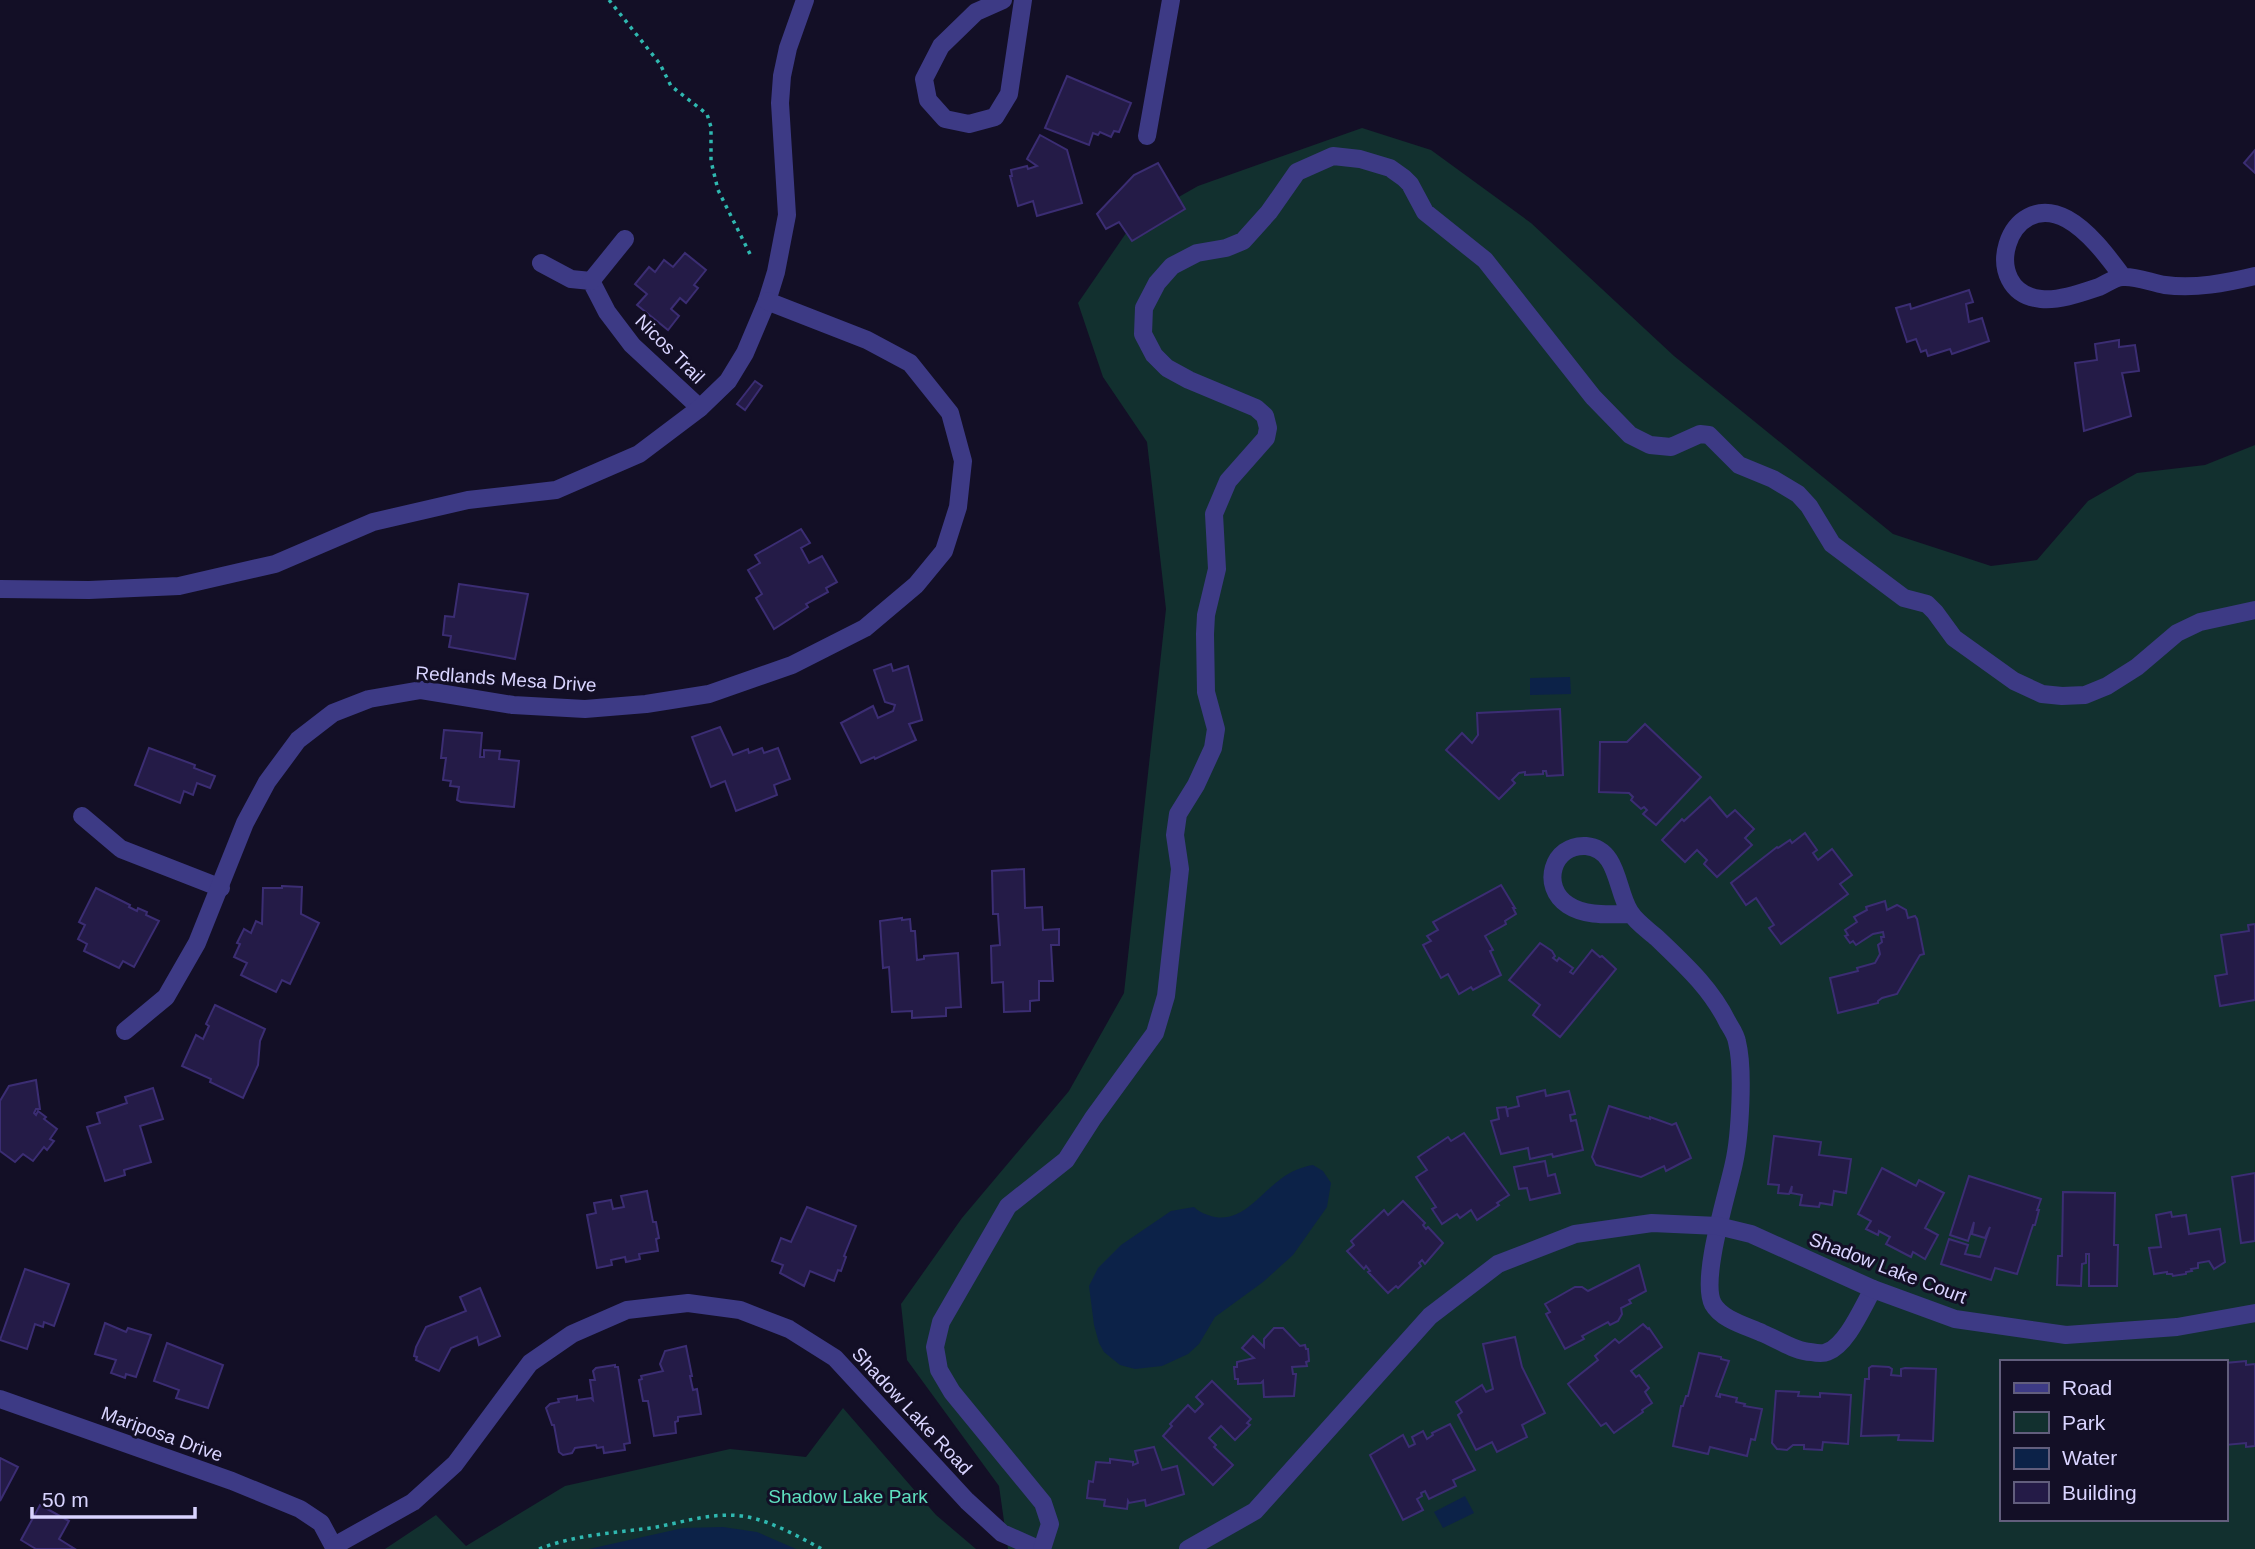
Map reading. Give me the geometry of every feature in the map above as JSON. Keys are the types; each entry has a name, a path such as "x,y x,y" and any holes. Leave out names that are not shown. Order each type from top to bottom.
{"street":[{"path":"0,589 89,590 179,586 275,564 373,522 468,500 556,490 639,454 700,408 728,380 745,353 767,301 776,272 787,215 780,114 782,76 788,47 805,0"},
{"path":"1003,0 976,12 942,46 924,79 928,100 945,119 969,124 995,117 1009,94 1023,0"},
{"path":"1147,136 1171,0"},
{"path":"1040,1549 1050,1524 1043,1503 952,1392 939,1370 935,1347 941,1322 1008,1206 1066,1160 1155,1033 1166,996 1180,869 1175,835 1178,814 1196,785 1213,748 1216,729 1206,692 1205,634 1206,615 1217,569 1214,514 1228,481 1259,448 1266,438 1268,428 1265,416 1256,408 1189,380 1167,368 1154,355 1143,334 1144,308 1157,283 1172,266 1197,253 1243,242 1269,212 1297,172 1333,156 1360,159 1390,168 1410,184 1425,212 1485,260 1592,397 1630,435 1650,445 1671,447 1700,434 1709,435 1739,465 1773,479 1798,494 1809,506 1832,544 1904,598 1927,604 1954,638 2014,681 2042,694 2085,695 2107,686 2137,667 2177,633 2189,627 2255,610"},
{"path":"2123,277 2080,229 2068,220 2054,215 2039,215 2025,220 2014,229 2007,242 2004,256 2006,271 2013,284 2038,299 2053,299 2099,287 2123,277 2168,286 2219,284 2255,276"},
{"path":"541,263 570,279 592,282 625,240"},
{"name":"Nicos Trail","path":"592,282 607,312 632,345 700,408"},
{"name":"Redlands Mesa Drive","path":"125,1031 166,997 197,943 245,823 267,782 298,740 333,713 369,699 421,690 513,705 585,709 646,704 709,694 793,665 865,628 916,585 944,551 958,507 962,461 950,413 910,363 867,340 767,301"},
{"path":"82,816 121,849 221,887"},
{"path":"1630,914 1585,912 1570,907 1559,898 1552,882 1552,874 1559,859 1579,847 1605,853 1630,914 1694,973 1718,1003 1737,1041 1741,1093 1735,1160 1718,1226 1710,1284 1712,1303 1724,1316 1807,1352 1827,1353 1843,1340 1873,1289"},
{"path":"1188,1549 1255,1511 1430,1316 1498,1264 1575,1234 1651,1223 1718,1226"},
{"name":"Shadow Lake Court","path":"1718,1226 1751,1234 1873,1289 1955,1319 2066,1335 2177,1328 2255,1312"},
{"name":"Shadow Lake Road","path":"335,1547 413,1502 455,1464 530,1363 561,1341 627,1310 688,1303 740,1310 789,1329 835,1358 967,1502 1002,1533 1040,1549"},
{"name":"Mariposa Drive","path":"0,1399 232,1481 300,1509 321,1523 335,1547"}],"path":[{"path":"609,0 660,64 671,86 707,114 711,127 711,161 718,190 751,254"},
{"path":"539,1549 551,1544 713,1515 743,1516 780,1527 821,1549"}],"green space":[{"path":"1362,128 1431,150 1531,223 1674,356 1893,534 1991,566 2037,560 2088,501 2137,473 2205,465 2255,445 2255,1549 1008,1549 999,1486 907,1360 901,1304 962,1218 1069,1091 1124,993 1166,609 1147,442 1103,377 1078,303 1133,223 1198,186"},
{"name":"Shadow Lake Park","path":"843,1408 936,1515 976,1549 385,1549 436,1515 466,1546 565,1486 730,1449 806,1457"}],"water":[{"path":"1570,677 1571,694 1530,695 1530,678"},
{"path":"1313,1165 1323,1171 1331,1183 1327,1207 1293,1255 1263,1282 1215,1317 1199,1344 1188,1354 1162,1366 1135,1369 1120,1365 1104,1352 1094,1325 1089,1286 1098,1268 1121,1245 1171,1211 1194,1207 1219,1218 1230,1217 1248,1207 1286,1176"},
{"path":"1465,1496 1474,1513 1443,1528 1434,1512"},
{"path":"723,1527 757,1532 796,1549 589,1549 683,1528"}],"building":[{"path":"1067,76 1131,103 1119,132 1114,131 1111,137 1100,132 1098,135 1093,133 1089,145 1045,128"},
{"path":"1040,135 1067,150 1082,203 1037,216 1033,201 1018,206 1010,176 1011,170 1037,166 1027,159"},
{"path":"2255,150 2255,173 2244,163"},
{"path":"1158,163 1185,209 1132,241 1119,222 1106,229 1097,214 1134,175"},
{"path":"685,253 706,270 694,285 698,288 686,303 680,298 671,309 679,316 668,330 637,305 647,294 635,284 649,267 655,272 664,260 673,267"},
{"path":"1969,290 1973,302 1966,304 1969,322 1982,318 1989,341 1952,354 1950,349 1928,356 1926,350 1921,352 1916,339 1907,342 1896,308 1910,304 1911,309"},
{"path":"2119,340 2119,347 2135,345 2139,371 2122,373 2131,416 2084,431 2075,363 2097,360 2095,344"},
{"path":"755,381 762,386 745,410 737,404"},
{"path":"801,529 810,543 801,548 809,563 822,556 837,582 826,588 828,592 806,604 808,607 774,629 756,598 762,594 748,570 760,563 755,555"},
{"path":"459,584 528,594 515,659 449,647 451,636 443,635 445,616 454,617"},
{"path":"891,664 893,671 908,666 922,720 909,724 916,740 861,763 841,723 873,706 878,718 893,711 895,705 885,702 874,670"},
{"path":"1560,709 1563,775 1547,776 1546,771 1543,771 1543,774 1519,773 1512,780 1515,783 1499,799 1446,750 1462,733 1472,743 1478,735 1477,713"},
{"path":"1645,724 1701,777 1656,825 1643,814 1647,810 1644,807 1641,809 1631,800 1633,797 1629,793 1599,792 1600,742 1627,742"},
{"path":"720,727 733,755 748,749 749,753 762,748 764,753 778,748 790,779 774,785 777,795 736,811 725,781 711,787 692,737"},
{"path":"444,730 482,733 480,757 484,757 484,750 500,751 499,759 519,761 514,807 457,800 459,787 450,786 451,781 443,780 446,758 441,758"},
{"path":"149,748 195,765 194,768 215,776 210,788 197,783 193,795 184,791 180,803 135,785"},
{"path":"1710,797 1727,817 1735,810 1754,829 1745,838 1752,845 1717,877 1704,864 1707,860 1697,850 1685,862 1662,840 1682,819 1684,821"},
{"path":"1805,833 1817,850 1813,853 1818,860 1832,849 1852,875 1840,884 1848,894 1781,944 1769,928 1774,925 1756,898 1746,905 1731,883 1777,847 1790,840 1792,843"},
{"path":"1024,869 1025,908 1042,907 1043,930 1059,929 1059,945 1051,945 1053,981 1039,981 1039,1000 1030,1001 1030,1011 1004,1012 1003,982 992,983 991,946 1000,945 998,914 993,914 992,871"},
{"path":"1501,885 1516,914 1505,921 1506,924 1485,936 1501,975 1473,990 1471,987 1459,994 1448,974 1441,978 1423,945 1431,941 1427,936 1438,930 1433,922"},
{"path":"302,887 301,914 319,923 290,984 282,980 276,992 241,975 247,963 234,957 244,929 251,933 256,921 262,924 263,888"},
{"path":"96,888 137,911 138,908 147,912 146,915 159,921 134,967 123,961 119,968 84,951 87,944 78,939 85,925 79,922"},
{"path":"1885,901 1887,910 1897,905 1906,910 1908,918 1915,916 1924,954 1920,955 1897,994 1882,998 1878,1003 1838,1013 1830,978 1858,971 1857,968 1875,963 1880,954 1878,945 1882,942 1881,937 1884,937 1883,932 1873,934 1856,945 1853,941 1850,943 1845,936 1848,935 1845,930 1857,922 1854,917 1867,910 1866,907"},
{"path":"910,919 911,931 915,931 917,960 924,959 924,956 958,953 961,1007 946,1008 946,1016 912,1018 912,1011 892,1012 889,967 883,968 880,921"},
{"path":"2255,924 2255,1000 2220,1006 2215,976 2227,974 2221,935 2249,931 2248,925"},
{"path":"1540,943 1552,951 1555,956 1553,958 1557,961 1559,958 1573,968 1570,972 1573,974 1592,950 1616,969 1560,1037 1533,1015 1540,1005 1509,980"},
{"path":"215,1005 265,1029 260,1041 258,1065 243,1098 182,1066 196,1035 203,1039 209,1026 206,1024"},
{"path":"36,1080 40,1109 36,1109 34,1113 36,1115 38,1111 57,1129 50,1139 54,1141 47,1150 44,1147 33,1161 23,1154 15,1162 0,1151 0,1101 9,1086"},
{"path":"153,1088 163,1119 140,1126 151,1162 124,1170 125,1175 105,1181 87,1127 100,1123 97,1113 127,1103 125,1097"},
{"path":"1545,1090 1546,1096 1569,1091 1575,1114 1570,1115 1571,1121 1576,1120 1583,1150 1530,1159 1528,1148 1501,1154 1491,1121 1499,1119 1497,1108 1506,1107 1508,1117 1507,1109 1519,1106 1517,1097"},
{"path":"1609,1106 1672,1125 1676,1123 1691,1158 1666,1171 1664,1166 1641,1177 1596,1165 1592,1157"},
{"path":"1464,1133 1509,1195 1477,1220 1471,1210 1460,1218 1457,1214 1442,1224 1432,1209 1436,1207 1416,1177 1427,1170 1418,1157 1448,1137 1451,1141"},
{"path":"1774,1136 1821,1142 1819,1155 1851,1159 1846,1193 1834,1191 1832,1205 1820,1203 1819,1207 1800,1205 1802,1195 1791,1193 1792,1186 1789,1194 1778,1193 1779,1185 1768,1184"},
{"path":"1545,1161 1548,1176 1555,1174 1560,1193 1530,1200 1527,1188 1519,1189 1514,1167"},
{"path":"1882,1168 1916,1186 1919,1180 1944,1193 1925,1228 1938,1235 1925,1259 1913,1252 1911,1257 1886,1244 1890,1237 1879,1231 1878,1235 1866,1229 1871,1221 1858,1214"},
{"path":"2255,1173 2255,1241 2241,1243 2232,1177"},
{"path":"1969,1176 2041,1199 2035,1225 2017,1274 1995,1268 1991,1280 1941,1264 1949,1239 1968,1245 1965,1254 1980,1257 1990,1227 1985,1238 1972,1234 1974,1222 1968,1241 1950,1235"},
{"path":"647,1191 659,1238 656,1239 658,1251 639,1254 640,1259 626,1262 625,1257 611,1260 612,1265 597,1268 587,1215 596,1213 594,1203 611,1200 613,1209 624,1207 621,1196"},
{"path":"2063,1192 2115,1193 2114,1245 2118,1245 2117,1286 2089,1286 2089,1254 2086,1254 2086,1263 2082,1264 2081,1286 2057,1285 2058,1256 2062,1256"},
{"path":"1403,1201 1425,1223 1423,1225 1426,1229 1428,1227 1443,1243 1425,1264 1422,1260 1419,1263 1421,1266 1398,1288 1396,1286 1388,1293 1368,1272 1370,1271 1366,1266 1364,1269 1347,1251 1354,1245 1351,1241 1384,1210 1388,1215"},
{"path":"807,1207 856,1226 841,1271 838,1270 834,1281 810,1271 804,1286 780,1273 783,1265 772,1261 781,1238 791,1242"},
{"path":"2171,1212 2172,1217 2186,1215 2189,1234 2220,1229 2225,1262 2214,1269 2209,1261 2198,1263 2198,1268 2191,1269 2192,1271 2186,1274 2154,1274 2149,1248 2161,1247 2156,1215"},
{"path":"1639,1265 1646,1291 1629,1300 1631,1303 1621,1308 1622,1314 1618,1321 1610,1325 1608,1322 1565,1349 1546,1314 1550,1312 1545,1304 1575,1287 1588,1291"},
{"path":"25,1269 69,1284 54,1326 44,1322 43,1327 35,1324 27,1349 0,1340"},
{"path":"480,1288 500,1336 479,1345 477,1337 451,1348 439,1371 416,1360 416,1347 426,1327 466,1311 460,1297"},
{"path":"105,1323 126,1332 128,1328 151,1335 136,1377 126,1374 125,1378 111,1373 116,1360 95,1354"},
{"path":"1643,1324 1662,1347 1631,1371 1636,1377 1639,1375 1649,1388 1645,1392 1652,1403 1614,1433 1606,1423 1601,1426 1568,1384 1598,1360 1595,1356 1615,1339 1619,1343"},
{"path":"1274,1328 1283,1328 1300,1346 1305,1345 1308,1349 1307,1366 1292,1367 1293,1374 1296,1374 1294,1396 1264,1397 1263,1381 1238,1384 1238,1379 1235,1379 1234,1367 1237,1367 1237,1362 1254,1358 1242,1348 1253,1336 1264,1347 1264,1339"},
{"path":"1515,1337 1522,1367 1545,1413 1522,1425 1527,1437 1497,1452 1492,1442 1476,1450 1458,1415 1462,1412 1456,1402 1482,1385 1486,1392 1493,1389 1483,1344"},
{"path":"167,1343 223,1365 208,1408 176,1398 179,1390 154,1381"},
{"path":"686,1346 693,1390 697,1389 701,1414 678,1417 675,1422 676,1433 654,1436 648,1401 643,1401 639,1380 642,1379 641,1376 663,1371 660,1364 665,1351"},
{"path":"1699,1353 1729,1361 1716,1396 1720,1397 1720,1394 1737,1398 1736,1402 1745,1404 1744,1406 1762,1409 1755,1440 1751,1439 1747,1456 1710,1447 1708,1454 1673,1446 1681,1406 1688,1396"},
{"path":"2246,1361 2246,1365 2255,1364 2255,1446 2246,1447 2246,1443 2227,1445 2227,1363"},
{"path":"615,1365 618,1367 630,1443 624,1444 625,1450 604,1453 603,1447 597,1448 596,1445 575,1448 572,1453 563,1455 559,1452 554,1425 546,1408 559,1402 558,1399 577,1396 577,1400 593,1400 590,1380 595,1380 593,1371 596,1368"},
{"path":"1889,1367 1892,1369 1891,1375 1901,1376 1901,1369 1905,1368 1936,1369 1933,1441 1898,1440 1899,1435 1861,1436 1865,1379 1869,1379 1869,1368"},
{"path":"1212,1381 1251,1419 1247,1423 1250,1425 1235,1440 1221,1426 1209,1438 1216,1445 1214,1447 1233,1465 1213,1485 1163,1436 1188,1405 1195,1412 1203,1404 1196,1397"},
{"path":"1776,1391 1799,1392 1798,1396 1820,1397 1820,1393 1851,1395 1848,1444 1823,1442 1822,1450 1804,1449 1804,1445 1793,1445 1787,1450 1777,1449 1772,1443"},
{"path":"1450,1424 1475,1470 1453,1480 1456,1486 1429,1499 1425,1491 1421,1493 1422,1496 1417,1499 1423,1510 1403,1520 1370,1455 1403,1435 1409,1447 1415,1444 1412,1437 1423,1431 1427,1439 1432,1433"},
{"path":"1154,1447 1162,1470 1177,1466 1184,1494 1146,1506 1145,1500 1128,1501 1127,1509 1104,1506 1105,1500 1087,1498 1089,1481 1093,1482 1096,1462 1110,1463 1110,1459 1133,1462 1133,1465 1138,1463 1135,1451"},
{"path":"0,1458 18,1467 0,1501"},
{"path":"40,1505 69,1521 59,1539 75,1549 36,1549 21,1540"}]}
